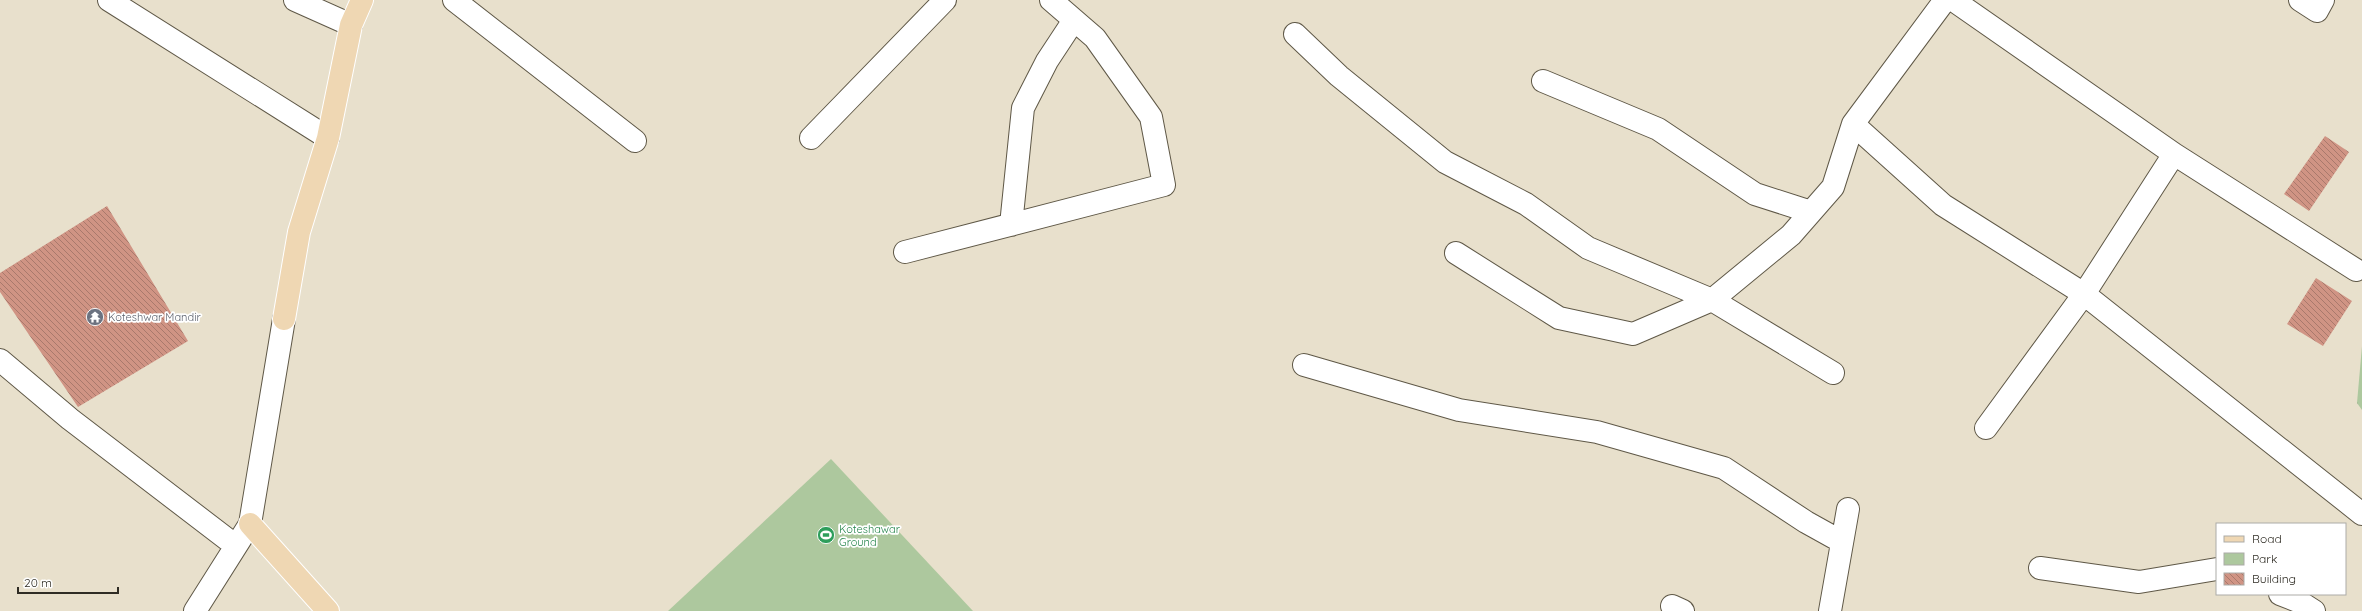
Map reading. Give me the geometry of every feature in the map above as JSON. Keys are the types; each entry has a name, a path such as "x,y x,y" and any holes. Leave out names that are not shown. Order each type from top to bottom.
{"main road":[{"path":"284,319 299,232 328,138 351,25 362,0"},
{"path":"250,524 328,611"}],"street":[{"path":"109,0 328,138"},
{"path":"295,0 351,25"},
{"path":"454,0 635,141"},
{"path":"811,138 945,0"},
{"path":"905,252 1164,185 1151,117 1095,38 1051,0"},
{"path":"1456,253 1559,318 1633,334 1712,300 1791,235 1833,187 1853,124 1945,0"},
{"path":"1953,0 2174,154 2356,270"},
{"path":"2300,0 2317,11 2323,0"},
{"path":"1011,225 1023,108 1047,61 1074,20"},
{"path":"1295,34 1339,76 1445,162 1526,204 1588,248 1712,300 1833,373"},
{"path":"1543,81 1658,129 1755,194 1812,212"},
{"path":"1853,124 1943,205 2084,294 2362,514"},
{"path":"1986,428 2084,294 2174,154"},
{"path":"195,611 250,524 284,319"},
{"path":"0,360 70,419 236,546"},
{"path":"1304,365 1459,410 1597,432 1724,468 1806,522 1842,542"},
{"path":"1830,611 1848,509"},
{"path":"2040,568 2139,582 2216,569"},
{"path":"2282,595 2300,602 2314,611"}],"green space":[{"path":"2362,346 2362,410 2357,403"},
{"name":"Koteshawar Ground","path":"831,459 973,611 668,611"}],"building":[{"path":"2325,136 2349,152 2309,211 2284,194"},
{"name":"Koteshwar Mandir","path":"107,206 188,341 78,407 0,292 0,273"},
{"path":"2316,278 2352,301 2323,346 2287,324"}],"place":[{"name":"Koteshwar Mandir","path":"95,317"},
{"name":"Koteshawar Ground","path":"826,535"}]}
